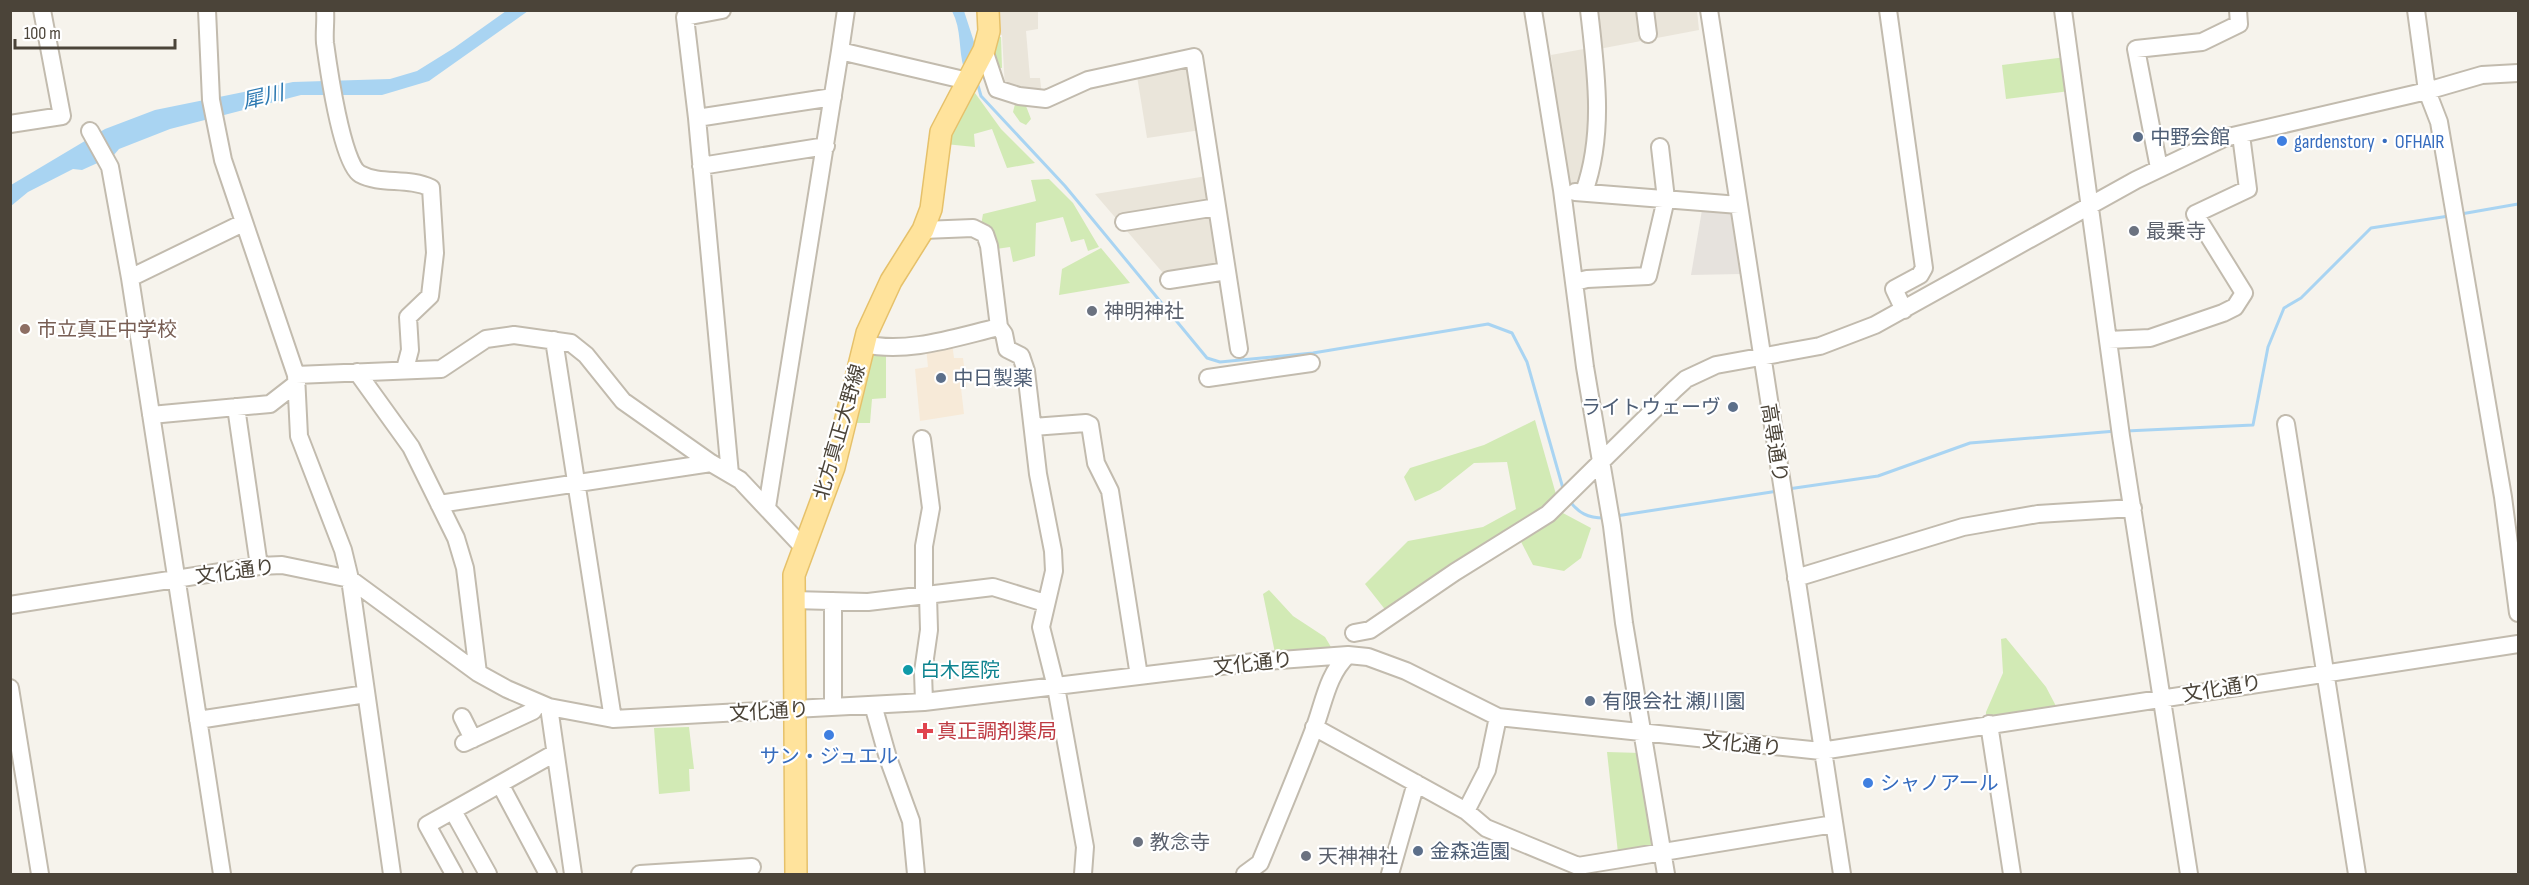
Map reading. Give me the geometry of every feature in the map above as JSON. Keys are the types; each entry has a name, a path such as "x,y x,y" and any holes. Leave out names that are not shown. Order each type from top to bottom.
{"main road":[{"name":"北方真正大野線","path":"796,874 794,575 834,467 864,344 891,281 923,230 935,189 941,132 984,50 989,31 988,10"}],"street":[{"path":"10,124 62,116 42,10"},
{"path":"207,10 211,100 223,160 243,222 265,278 296,379 298,436 343,550 350,579 392,874"},
{"path":"722,10 685,17 698,118 700,166 730,474"},
{"path":"767,507 846,10"},
{"path":"1533,10 1562,190 1624,623 1666,874"},
{"path":"1584,192 1591,173 1598,86 1589,10"},
{"path":"1645,10 1648,34"},
{"name":"高専通り","path":"1709,10 1821,751 1842,874"},
{"path":"1888,10 1924,268 1920,275 1894,289 1904,310"},
{"path":"2063,10 2160,698 2189,874"},
{"path":"2159,168 2136,49 2202,42 2239,24 2238,10"},
{"path":"2416,10 2427,91 2440,133 2504,497 2518,613"},
{"path":"323,12 325,41 343,142 351,165 356,173 366,177 419,182 431,188 435,253 430,296 408,317 410,350 405,369"},
{"path":"984,50 997,89 1019,96 1046,99 1088,80 1194,57 1239,349"},
{"path":"840,51 968,81"},
{"path":"1354,633 1370,630 1455,572 1548,514 1686,378 1716,365 1820,346 1875,325 2091,204 2159,168 2224,138 2427,91 2482,75 2518,73"},
{"path":"698,118 833,97"},
{"path":"90,131 110,167 130,278 222,874"},
{"path":"2108,340 2150,338 2235,307 2244,293 2195,214 2248,189 2241,135"},
{"path":"700,166 826,146"},
{"path":"1575,282 1587,279 1648,276 1666,199 1660,147"},
{"path":"1562,190 1738,205"},
{"path":"1124,222 1217,207"},
{"path":"130,278 243,222"},
{"path":"923,230 973,228 985,234 989,246 999,327 1004,334 1007,349 1020,356 1026,371 1038,474 1053,552 1054,571 1041,627 1056,687 1085,847 1083,874"},
{"path":"1169,280 1227,272"},
{"path":"864,344 877,347 910,346 999,327"},
{"path":"151,415 270,404 296,379 357,372 441,369 486,339 514,335 571,343 586,354 623,401 711,464 740,480 803,547"},
{"path":"554,340 613,719"},
{"path":"1208,378 1311,363"},
{"path":"357,372 411,447 456,538 465,568 478,673"},
{"path":"236,407 259,566"},
{"path":"1033,427 1086,423 1090,425 1096,463 1110,491 1139,676"},
{"path":"2286,424 2357,874"},
{"path":"922,439 931,508 924,546 929,630 924,664 924,702"},
{"path":"439,504 711,464"},
{"path":"1796,578 1963,527 2038,514 2133,508"},
{"name":"文化通り","path":"10,605 176,578 259,566 282,565 350,579 478,673 543,705 613,719 924,702 1254,662 1348,655 1368,657 1406,671 1498,717 1821,751 2518,644"},
{"path":"793,600 868,602 993,587 1045,603"},
{"path":"832,601 833,707"},
{"path":"1245,874 1260,863 1336,666 1348,655"},
{"path":"10,688 40,874"},
{"path":"198,720 366,694"},
{"path":"462,717 469,741 543,705 555,753 573,874"},
{"path":"878,705 875,712 888,758 911,821 915,874"},
{"path":"1466,811 1487,770 1498,717"},
{"path":"1989,724 2012,874"},
{"path":"1314,727 1466,811 1486,828 1574,870 1662,852 1834,824"},
{"path":"454,874 427,825 555,753"},
{"path":"1390,874 1416,783"},
{"path":"500,784 548,874"},
{"path":"453,811 488,874"},
{"path":"640,874 735,871 752,867"}],"shaded area":[{"path":"994,11 1038,11 1038,29 1026,31 1030,78 1040,78 1042,96 1005,88 1002,35 993,34"},
{"path":"1594,11 1697,11 1699,30 1599,49"},
{"path":"1589,48 1590,121 1580,184 1567,182 1551,55"},
{"path":"1188,67 1201,130 1147,138 1137,76"},
{"path":"1207,176 1220,267 1163,273 1095,194"},
{"path":"1702,210 1733,212 1741,274 1691,275"},
{"name":"中日製薬","path":"952,343 954,358 963,358 967,387 961,388 964,414 920,421 915,369 928,367 926,347"}],"green space":[{"path":"994,37 1001,37 1002,68 994,67 991,53"},
{"path":"2066,57 2070,91 2006,99 2002,65"},
{"path":"975,93 1001,129 1035,163 1007,168 992,129 974,134 975,147 945,144 953,123"},
{"path":"1015,104 1026,106 1031,119 1026,125 1020,122 1013,112"},
{"path":"1049,179 1073,203 1099,247 1088,251 1084,239 1071,242 1063,217 1036,223 1035,256 1013,262 1010,247 996,249 981,225 983,214 1036,201 1031,180"},
{"path":"1101,248 1130,283 1059,295 1062,269"},
{"path":"868,352 886,353 886,398 872,399 870,423 850,423"},
{"path":"1535,420 1561,512 1591,528 1581,558 1564,571 1533,565 1515,530 1387,612 1365,584 1408,541 1483,527 1516,509 1507,462 1474,463 1440,490 1415,501 1404,477 1410,468 1484,445"},
{"path":"1269,590 1293,616 1325,637 1331,647 1275,653 1263,594"},
{"path":"2006,638 2046,687 2057,708 1986,719 1986,712 2003,673 2001,639"},
{"path":"689,727 694,769 689,769 690,791 659,794 654,728"},
{"path":"1607,752 1641,753 1656,848 1618,853"}],"water":[{"name":"犀川","path":"506,11 528,11 429,81 382,95 301,95 170,129 119,149 113,156 82,170 73,169 28,192 11,206 11,185 105,129 155,110 293,82 390,79 417,71"},
{"path":"952,11 964,11 976,48 964,69 957,25"}],"waterway":[{"path":"977,82 981,96 1065,186 1207,358 1220,362 1313,353 1488,324 1512,333 1527,362 1564,492"},
{"path":"2461,214 2518,204"},
{"path":"2126,431 2253,425 2268,347 2284,308 2301,298 2371,228 2449,216"},
{"path":"1788,489 1878,476 1970,443 2116,431"},
{"path":"1616,516 1778,491"},
{"path":"1569,500 1584,514 1604,518"}],"place":[{"name":"中野会館","path":"2138,137"},
{"name":"gardenstory・OFHAIR","path":"2282,141"},
{"name":"最乗寺","path":"2134,231"},
{"name":"神明神社","path":"1092,311"},
{"name":"市立真正中学校","path":"25,329"},
{"name":"中日製薬","path":"941,378"},
{"name":"ライトウェーヴ","path":"1733,407"},
{"name":"白木医院","path":"908,670"},
{"name":"有限会社 瀬川園","path":"1590,701"},
{"name":"真正調剤薬局","path":"925,731"},
{"name":"サン・ジュエル","path":"829,735"},
{"name":"シャノアール","path":"1868,783"},
{"name":"教念寺","path":"1138,842"},
{"name":"金森造園","path":"1418,851"},
{"name":"天神神社","path":"1306,856"}]}
